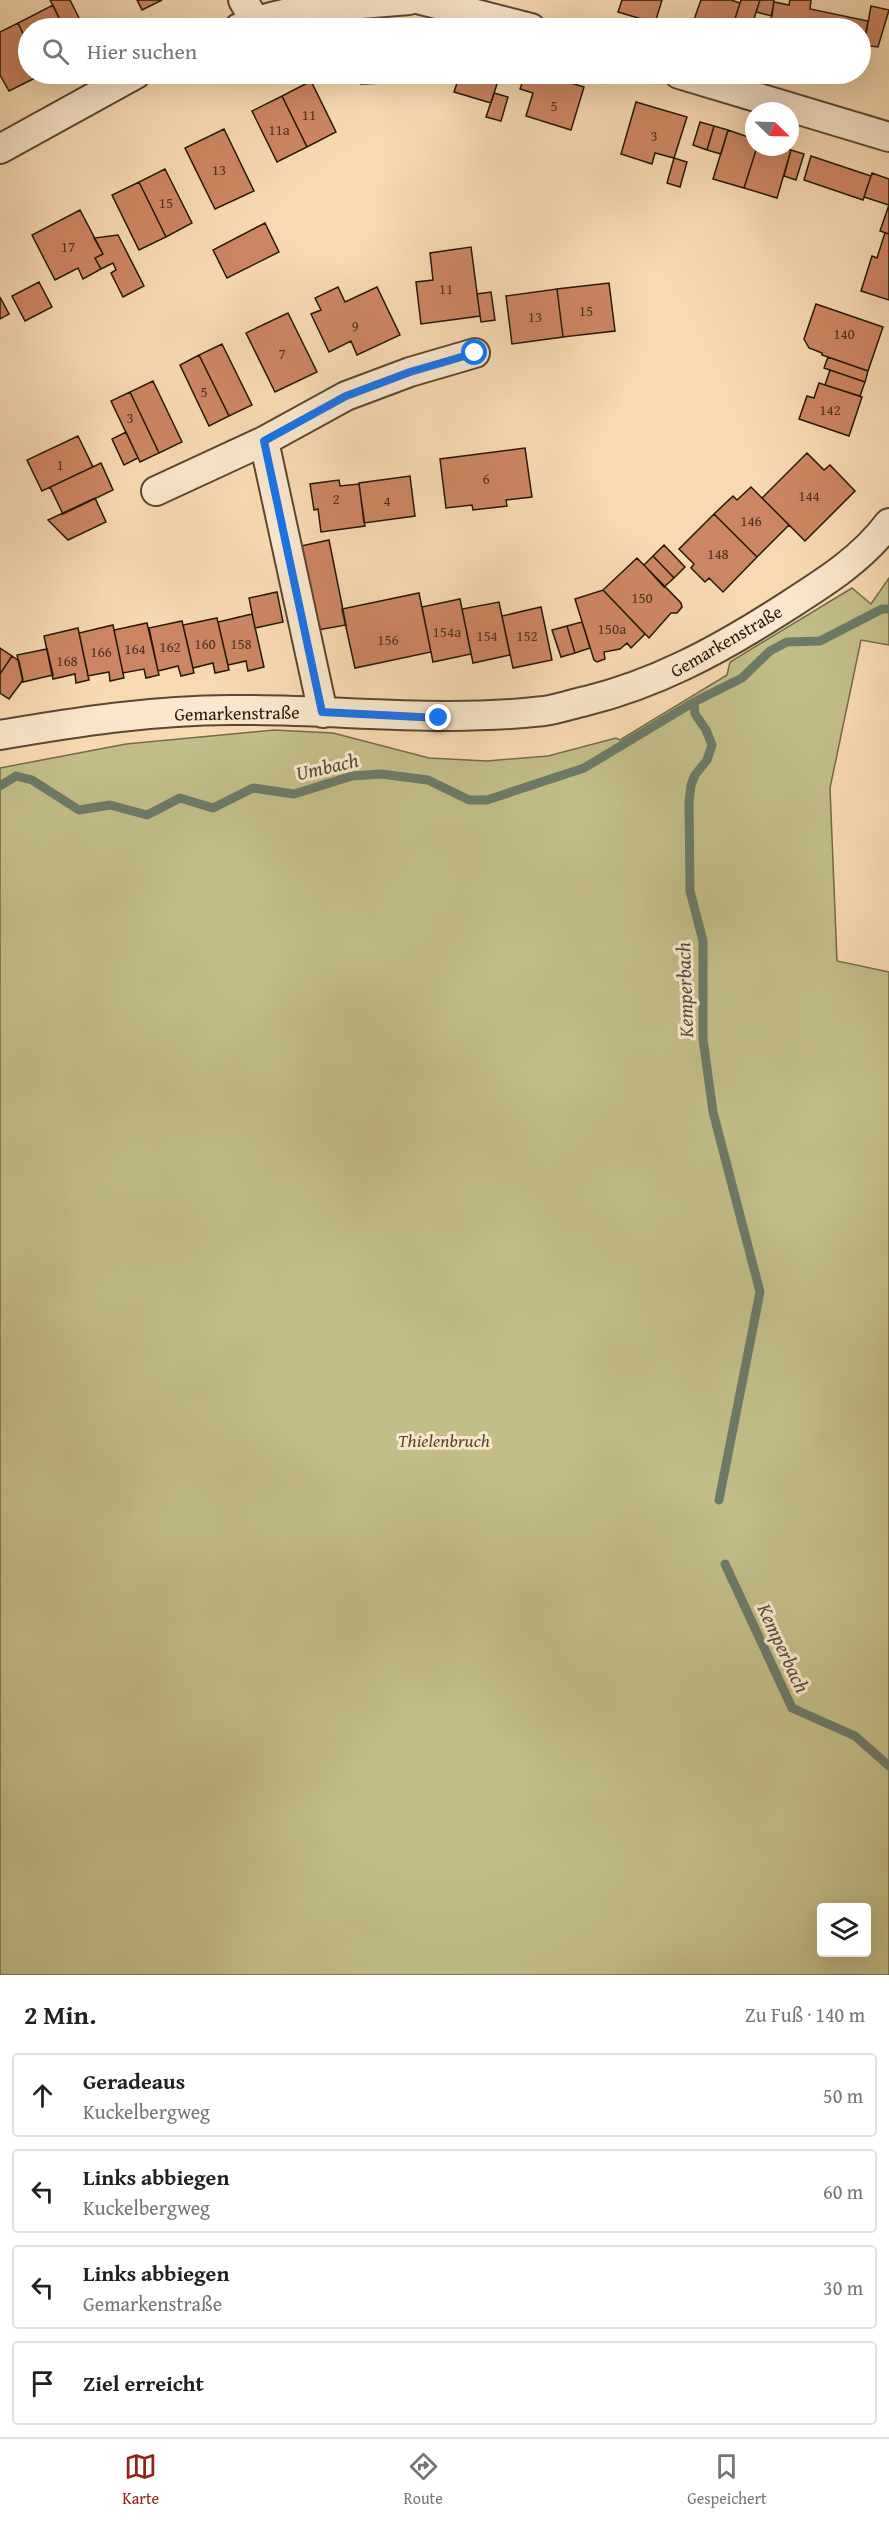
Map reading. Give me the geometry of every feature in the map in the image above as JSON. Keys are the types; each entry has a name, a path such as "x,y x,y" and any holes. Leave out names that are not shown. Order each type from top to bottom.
{"street":[{"path":"245,17 409,0"},
{"path":"421,0 516,16"},
{"path":"0,148 118,84"},
{"path":"713,84 889,137"},
{"path":"156,491 264,441 346,396 410,372 475,353"},
{"path":"264,441 322,712"},
{"name":"Gemarkenstraße","path":"0,735 117,718 230,710 451,717 546,711 614,694 660,678 704,657 840,572 875,542 889,523"}],"green space":[{"name":"Thielenbruch","path":"889,578 889,645 861,640 830,788 837,961 889,972 889,1975 0,1975 0,768 126,744 274,730 333,733 429,758 487,761 548,756 616,738 620,740 727,675 730,662 852,588 871,604"}],"building":[{"path":"50,0 70,0 79,18 59,18"},
{"path":"137,0 162,0 142,10"},
{"path":"622,0 662,0 657,18 638,18 618,12"},
{"path":"701,0 731,0 740,3 735,18 695,18"},
{"path":"741,0 760,0 754,18 735,18"},
{"path":"760,0 774,0 772,16 756,12"},
{"path":"790,0 811,0 810,9 854,18 771,18 774,2 789,5"},
{"path":"53,5 59,18 28,18"},
{"path":"871,6 889,10 878,47 871,46 871,18 869,18"},
{"path":"18,23 18,84 23,84 9,91 0,75 0,32"},
{"path":"305,84 312,84 336,132 307,147 282,96"},
{"path":"457,84 497,84 491,103 454,92"},
{"path":"522,84 574,84 584,87 571,130 526,116 533,93 520,89"},
{"path":"494,93 508,97 501,121 486,117"},
{"path":"282,96 307,147 277,162 252,111"},
{"path":"636,102 687,117 674,158 655,153 652,164 621,154"},
{"path":"700,122 714,126 707,150 693,145"},
{"path":"714,126 728,130 721,154 707,150"},
{"path":"224,129 254,191 215,209 185,148"},
{"path":"728,130 745,136 745,156 754,156 744,188 713,179"},
{"path":"799,152 804,154 796,180 784,176 789,156 799,156"},
{"path":"754,156 789,156 777,198 744,188"},
{"path":"811,156 871,176 863,200 804,180"},
{"path":"674,158 687,162 680,187 667,183"},
{"path":"165,169 192,223 166,237 139,182"},
{"path":"872,173 889,179 889,205 864,197"},
{"path":"139,182 166,237 139,250 112,195"},
{"path":"889,205 889,234 880,231"},
{"path":"80,210 103,254 95,258 101,269 83,279 78,268 55,280 32,235"},
{"path":"265,223 279,252 227,278 213,250"},
{"path":"885,233 889,234 889,300 861,291 872,256 877,258"},
{"path":"118,235 144,286 123,297 111,273 116,270 113,263 101,269 95,258 103,254 94,238"},
{"path":"471,247 480,316 421,324 416,282 433,280 430,253"},
{"path":"39,282 52,307 25,321 12,296"},
{"path":"609,283 615,331 563,337 557,289"},
{"path":"338,287 345,302 377,287 400,335 357,355 351,341 329,352 311,314 321,310 315,298"},
{"path":"557,289 563,337 512,344 506,296"},
{"path":"491,292 495,320 481,322 477,294"},
{"path":"0,297 9,314 0,319"},
{"path":"816,304 883,327 868,371 822,355 809,348 804,339"},
{"path":"288,313 317,372 275,392 246,333"},
{"path":"222,344 252,405 229,416 199,355"},
{"path":"199,355 229,416 209,426 180,365"},
{"path":"828,357 868,371 865,382 824,368"},
{"path":"830,370 865,382 860,396 825,385"},
{"path":"153,381 182,442 159,453 130,392"},
{"path":"819,383 862,397 849,436 799,419 807,396 814,398"},
{"path":"130,392 159,453 140,462 111,401"},
{"path":"126,432 138,458 124,465 112,439"},
{"path":"78,436 93,467 42,491 27,460"},
{"path":"525,448 532,497 506,500 507,506 473,510 472,505 446,508 440,459"},
{"path":"807,453 824,470 830,465 855,491 805,541 762,498"},
{"path":"101,463 113,490 63,514 50,487"},
{"path":"410,476 415,516 364,523 359,483"},
{"path":"339,480 340,486 359,484 365,526 321,532 318,509 314,510 310,484"},
{"path":"751,487 789,525 757,557 714,514 733,496 737,500"},
{"path":"95,498 106,522 68,540 48,520"},
{"path":"714,514 757,557 723,592 709,578 705,582 691,568 694,564 679,549"},
{"path":"329,540 346,625 318,630 301,546"},
{"path":"664,545 685,567 674,578 653,556"},
{"path":"653,556 674,578 664,587 644,565"},
{"path":"637,558 681,603 682,607 677,613 671,613 649,638 603,590"},
{"path":"603,590 645,634 631,648 627,643 620,649 604,652 605,659 597,662 594,660 575,599"},
{"path":"277,592 283,622 255,628 249,598"},
{"path":"419,593 431,652 355,668 342,609"},
{"path":"460,599 471,654 433,662 422,607"},
{"path":"499,602 510,655 473,663 462,609"},
{"path":"541,607 552,660 513,668 502,616"},
{"path":"252,614 264,667 248,671 246,661 228,665 218,622"},
{"path":"217,618 229,670 215,673 213,663 193,668 183,625"},
{"path":"182,621 194,673 181,676 178,666 158,671 149,628"},
{"path":"582,622 590,648 575,653 567,626"},
{"path":"147,623 159,675 146,678 144,669 123,673 114,630"},
{"path":"113,625 124,678 110,681 109,672 88,676 79,633"},
{"path":"567,626 575,653 561,657 552,630"},
{"path":"78,628 89,680 76,683 75,674 53,679 44,636"},
{"path":"0,648 12,656 0,674"},
{"path":"47,649 53,675 23,682 17,655"},
{"path":"12,656 19,661 23,680 9,699 0,693 0,674"}],"waterway":[{"name":"Kemperbach","path":"719,1500 760,1292 713,1112 703,1039 703,941 690,891 689,802 695,775 707,760 712,745 706,730 695,714 694,702 742,678 770,651 787,642 820,641 882,609 889,609"},
{"name":"Umbach","path":"0,786 16,776 32,780 79,810 110,805 147,815 180,798 213,808 253,788 294,794 352,776 381,774 428,780 469,800 487,800 584,768 694,702"},
{"name":"Kemperbach","path":"725,1564 792,1708 855,1736 889,1766"}],"route":[{"path":"439,718 322,712 264,441 346,396 410,372 475,353"}]}
